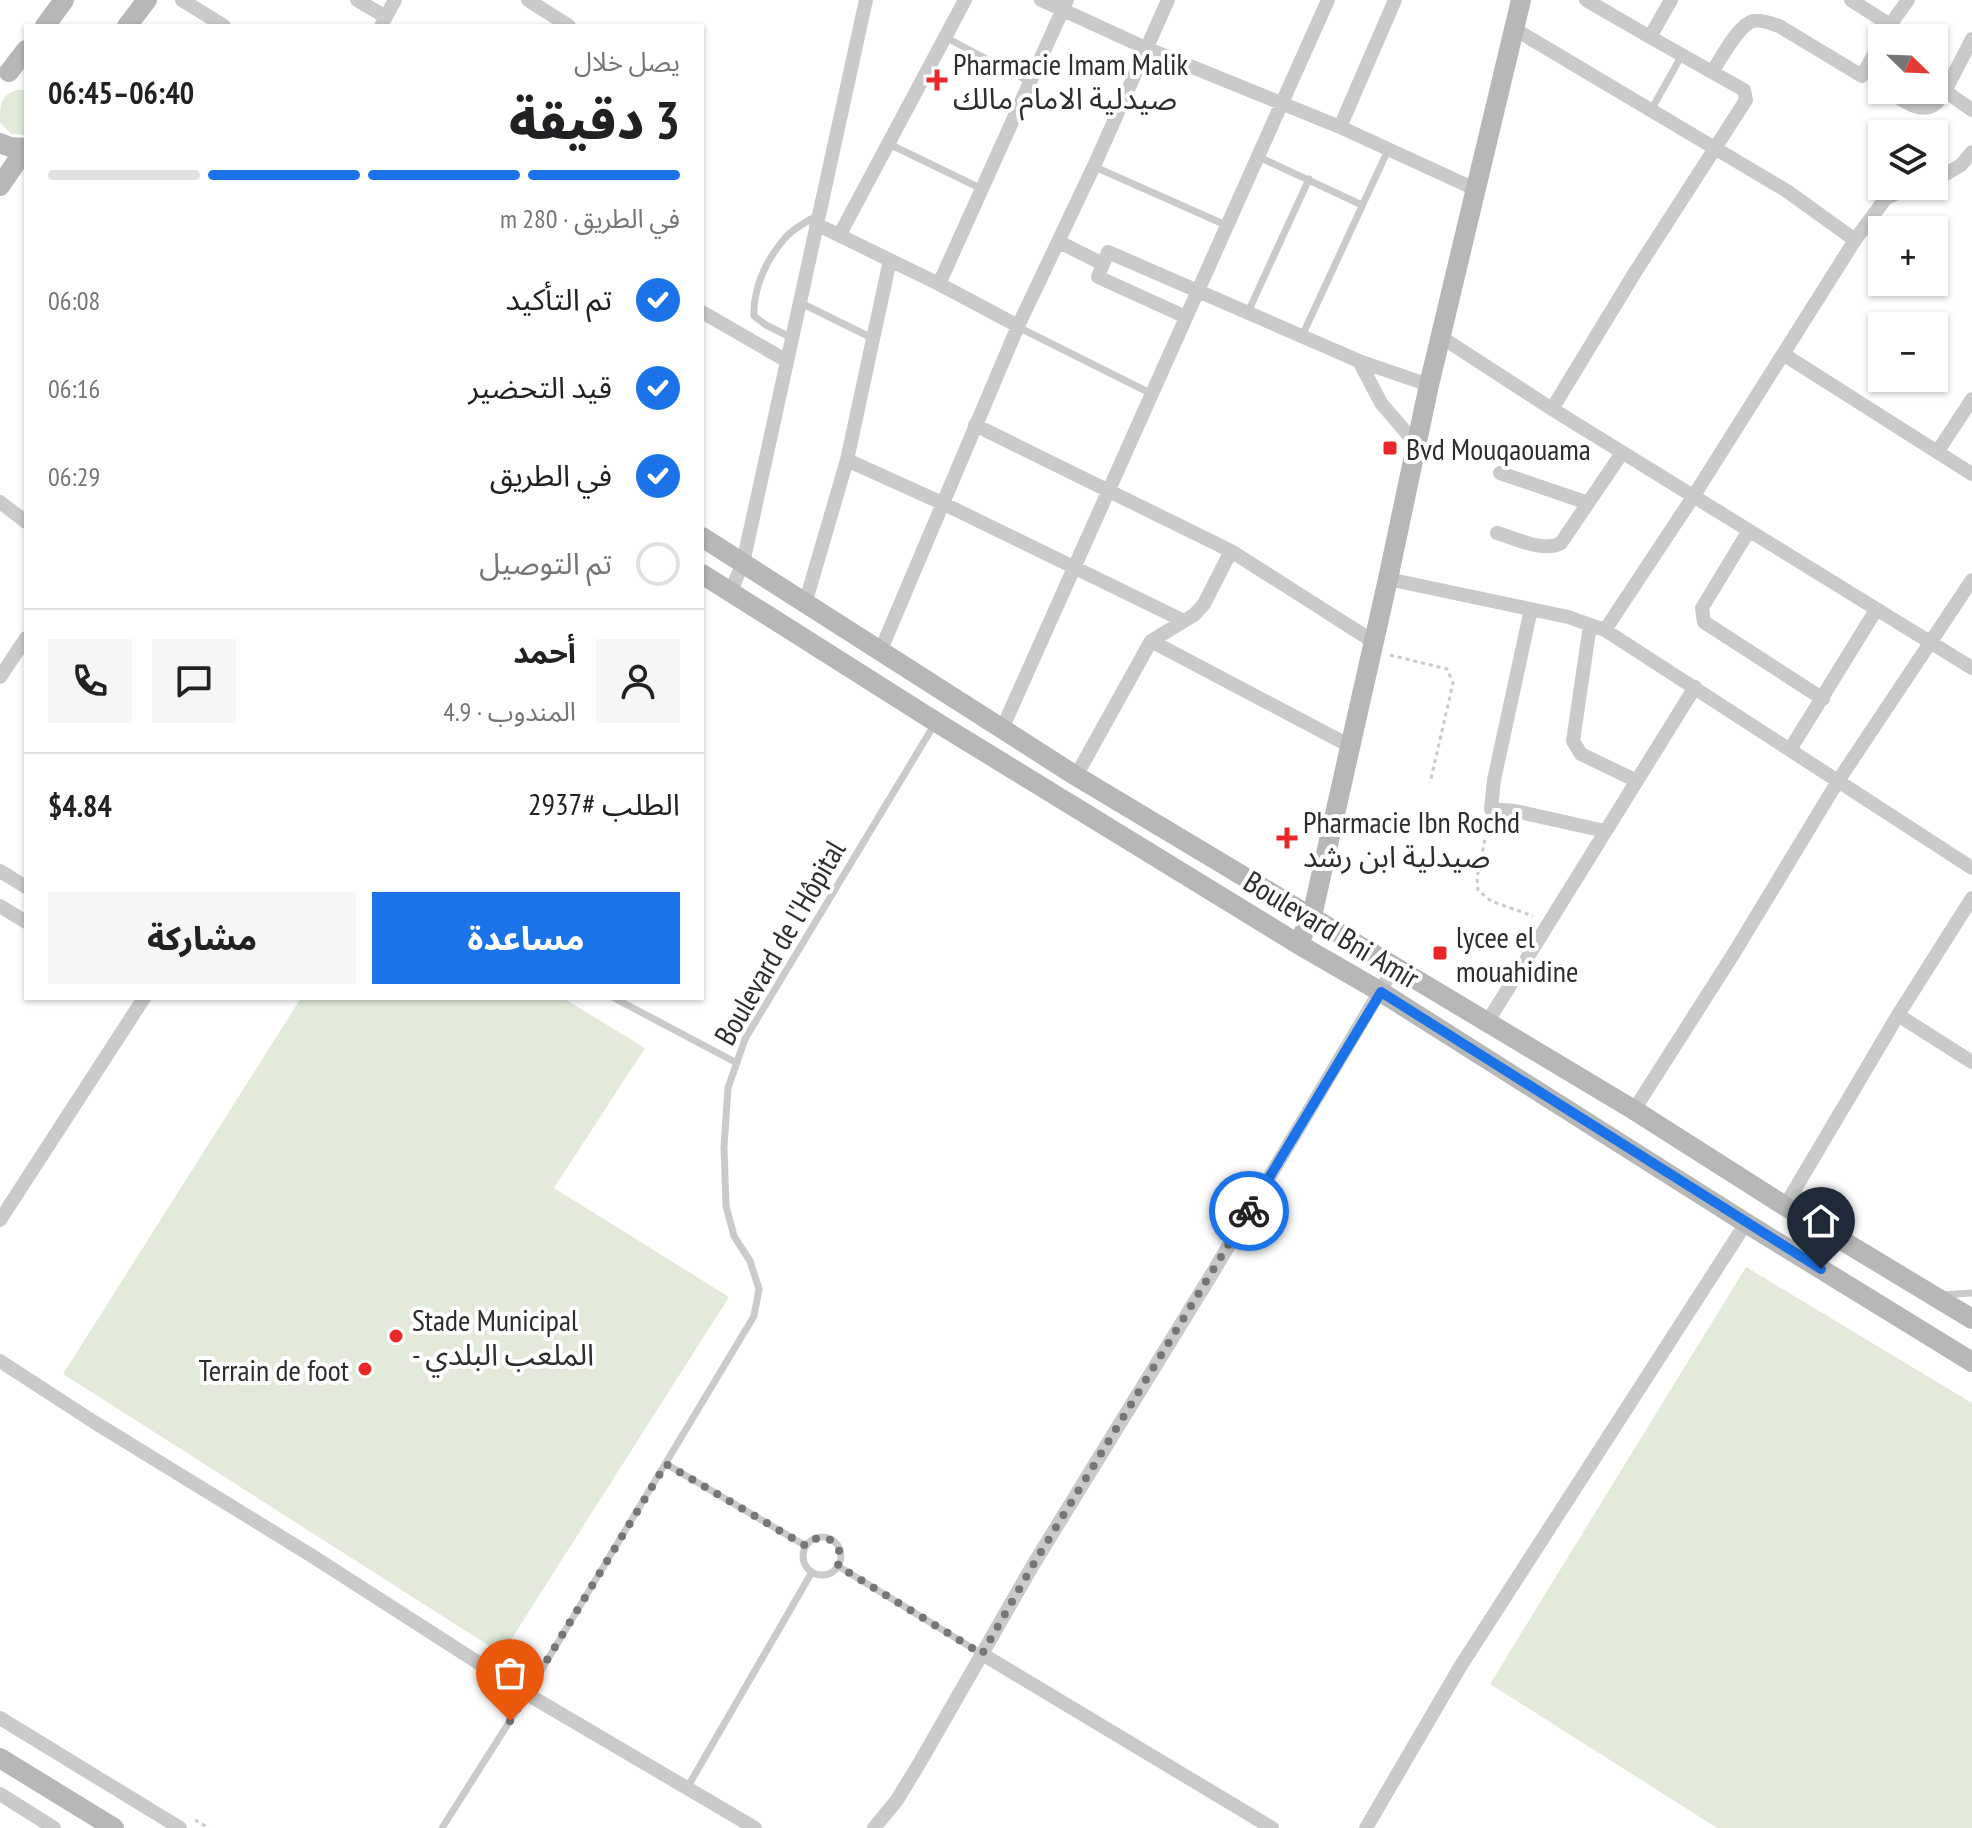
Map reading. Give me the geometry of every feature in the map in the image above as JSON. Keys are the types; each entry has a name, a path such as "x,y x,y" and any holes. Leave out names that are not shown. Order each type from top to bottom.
{"main road":[{"path":"46,24 64,0"},
{"path":"129,24 147,0"},
{"path":"1298,944 1312,916 1429,385 1521,0"},
{"path":"12,73 24,53"},
{"path":"0,143 24,148"},
{"path":"0,186 24,151"},
{"name":"Boulevard Bni Amir","path":"704,538 1076,776 1488,1021 1972,1319"},
{"name":"Boulevard Bni Amir","path":"704,575 936,722 1381,992 1972,1362"},
{"path":"0,1758 114,1828"}],"street":[{"path":"182,0 221,24"},
{"path":"357,0 384,22 395,0"},
{"path":"528,0 566,24"},
{"path":"730,593 743,563 866,0"},
{"path":"840,234 965,0"},
{"path":"1041,0 1065,5 1148,49 1340,127 1475,189"},
{"path":"880,652 1018,326 1168,0"},
{"path":"1002,729 1328,0"},
{"path":"1340,127 1395,0"},
{"path":"1650,37 1671,0"},
{"path":"1851,0 1875,24"},
{"path":"1892,24 1908,0"},
{"path":"1552,409 1746,100 1744,90 1650,37 1596,2"},
{"path":"939,284 1065,5"},
{"path":"1712,72 1741,29 1753,21 1765,21 1779,26 1868,80"},
{"path":"1516,30 1787,191 1855,240"},
{"path":"1948,85 1972,39"},
{"path":"1862,76 1868,65"},
{"path":"1948,93 1972,110"},
{"path":"1911,104 1918,108 1936,104"},
{"path":"1948,173 1961,165 1972,152"},
{"path":"1605,630 1855,240 1885,200"},
{"path":"818,219 840,234 1018,326"},
{"path":"1059,242 1103,264"},
{"path":"1186,317 1098,277 1108,252 1359,361 1429,385"},
{"path":"805,604 847,460 890,260"},
{"path":"704,313 787,361"},
{"path":"1441,337 1748,532 1972,668"},
{"path":"1783,354 1972,474"},
{"path":"1359,361 1381,403 1416,444"},
{"path":"1938,451 1972,399"},
{"path":"975,425 1231,551 1373,646"},
{"path":"1497,533 1553,547 1561,543 1622,453"},
{"path":"847,460 1184,621"},
{"path":"1500,473 1588,503"},
{"path":"0,502 24,520"},
{"path":"1748,532 1702,608 1701,616 1704,622 1823,699"},
{"path":"1076,776 1151,641 1194,615 1204,604 1231,551"},
{"path":"1388,579 1531,609 1605,630 1972,868"},
{"path":"1634,1110 1838,781 1972,580"},
{"path":"1531,609 1494,780 1491,809 1605,831"},
{"path":"1791,748 1876,610"},
{"path":"1590,625 1573,741 1581,754 1637,781"},
{"path":"0,677 24,641"},
{"path":"1151,641 1350,746"},
{"path":"1488,1021 1695,687"},
{"path":"0,871 22,885 1,906 24,921"},
{"path":"1785,1206 1898,1015 1972,898"},
{"path":"874,1828 897,1800 1033,1565 1395,966"},
{"path":"0,1220 142,1000"},
{"path":"1898,1015 1972,1062"},
{"path":"1366,1828 1460,1667 1746,1223"},
{"path":"0,1361 527,1694 755,1828"},
{"path":"982,1654 1272,1828"},
{"path":"0,1718 180,1828"},
{"path":"0,1794 54,1828"}],"lane":[{"path":"945,37 1030,82"},
{"path":"1651,110 1682,55"},
{"path":"887,143 982,189"},
{"path":"1302,336 1388,150"},
{"path":"1259,157 1362,205"},
{"path":"1094,166 1228,226"},
{"path":"1248,312 1309,179"},
{"path":"792,338 754,316 754,301 765,268 786,236 818,219"},
{"path":"800,303 874,339"},
{"path":"1018,326 1152,394"},
{"name":"Boulevard de l'Hôpital","path":"442,1828 527,1694 754,1316 759,1289 750,1261 734,1236 726,1206 724,1147 728,1088 745,1039 936,722"},
{"path":"618,1000 737,1063"},
{"path":"1934,1296 1972,1293"},
{"path":"666,1464 806,1546"},
{"path":"817,1538 831,1540 840,1552 838,1566 826,1575 812,1572 803,1561 806,1546 817,1538"},
{"path":"838,1566 982,1654"},
{"path":"687,1788 812,1572"}],"path":[{"path":"1373,646 1447,669 1453,683 1430,783"},
{"path":"1491,809 1477,878 1478,890 1491,901 1549,922"}],"green space":[{"path":"24,90 24,135 11,134 0,122 2,102 7,95"},
{"name":"Stade Municipal - الملعب البلدي","path":"300,1000 566,1000 645,1048 554,1188 729,1297 502,1654 63,1374"},
{"path":"1746,1267 1972,1403 1972,1828 1717,1828 1490,1684"}],"way so far":[{"path":"510,1721 666,1464 806,1546 817,1538 831,1540 840,1552 838,1566 982,1654 1249,1211"}],"place":[{"name":"Pharmacie Imam Malik صيدلية الامام مالك","path":"937,80"},
{"name":"Bvd Mouqaouama","path":"1390,448"},
{"name":"Pharmacie Ibn Rochd صيدلية ابن رشد","path":"1287,838"},
{"name":"lycee el mouahidine","path":"1440,953"},
{"name":"Stade Municipal - الملعب البلدي","path":"396,1336"},
{"name":"Terrain de foot","path":"365,1369"}],"route":[{"path":"1249,1211 1381,992 1821,1269"}]}
